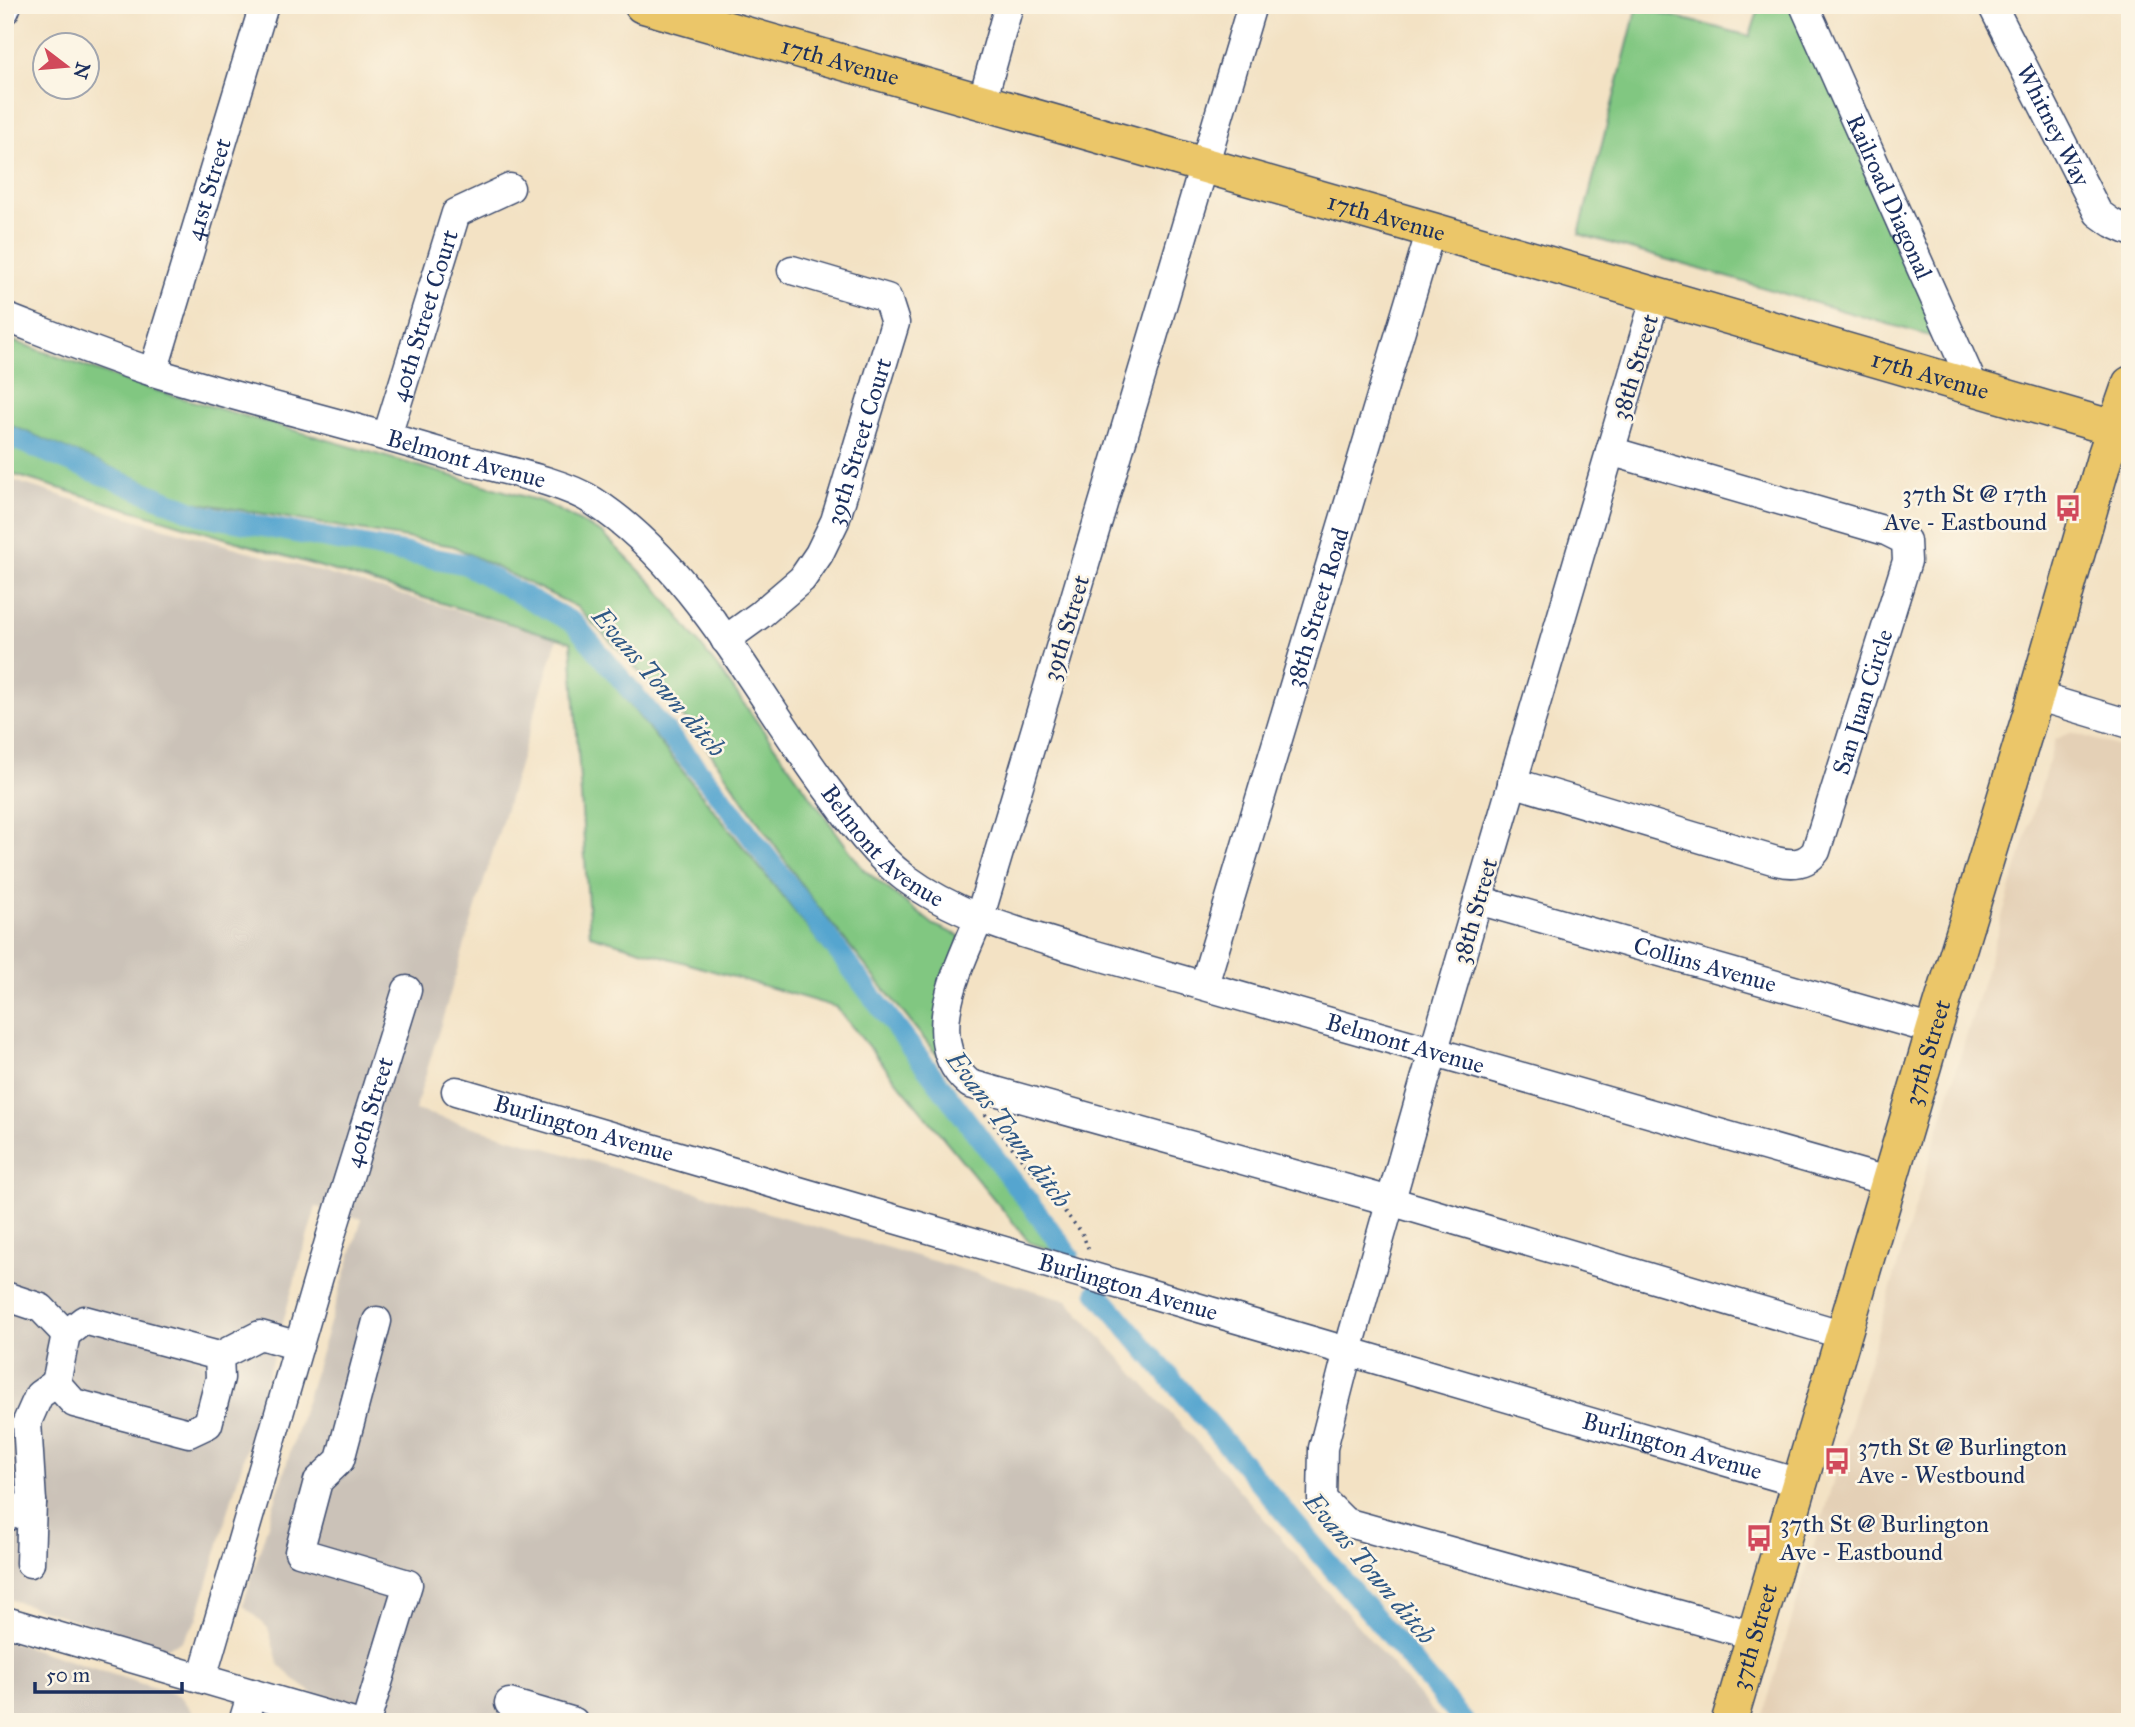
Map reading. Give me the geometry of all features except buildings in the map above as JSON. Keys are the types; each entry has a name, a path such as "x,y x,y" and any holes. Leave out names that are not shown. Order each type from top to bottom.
{"main road":[{"name":"17th Avenue","path":"642,5 2122,430"},
{"name":"37th Street","path":"1729,1722 2036,696 2105,456 2122,430 2130,384"}],"street":[{"path":"5,10 7,5"},
{"name":"41st Street","path":"153,372 264,5"},
{"path":"982,102 1009,5"},
{"name":"39th Street","path":"970,1084 957,1074 946,1048 945,1017 955,975 979,919 1252,5"},
{"name":"Railroad Diagonal","path":"1804,5 1974,387"},
{"name":"Whitney Way","path":"1992,5 2098,213 2130,231"},
{"name":"40th Street Court","path":"387,436 456,213 510,188"},
{"name":"38th Street Road","path":"1203,985 1431,230"},
{"name":"39th Street Court","path":"726,640 802,579 820,554 835,521 895,323 887,298 792,270"},
{"name":"38th Street","path":"1657,296 1433,1051 1348,1351 1321,1461 1322,1499 1345,1522 1756,1636"},
{"name":"Belmont Avenue","path":"5,317 153,372 556,485 590,499 629,527 679,580 726,640 815,774 861,834 901,874 928,894 979,919 1085,952 1890,1182"},
{"name":"San Juan Circle","path":"1513,782 1776,862 1791,864 1809,860 1816,851 1907,561 1906,541 1886,531 1611,451"},
{"path":"2036,696 2130,724"},
{"name":"Collins Avenue","path":"1478,900 1934,1030"},
{"name":"40th Street","path":"202,1678 331,1235 407,990"},
{"path":"970,1084 1391,1201 1844,1335"},
{"name":"Burlington Avenue","path":"456,1091 1799,1483"},
{"path":"5,1296 41,1308 66,1334"},
{"path":"30,1563 32,1502 27,1422 39,1395 56,1383 66,1334 84,1320 219,1356 260,1335 299,1346"},
{"path":"366,1722 408,1584 299,1552 318,1481 340,1460 377,1321"},
{"path":"56,1383 74,1403 189,1433 208,1424 220,1378 219,1356"},
{"path":"5,1518 32,1502"},
{"path":"5,1621 350,1722"},
{"path":"243,1722 252,1693"},
{"path":"509,1703 574,1722"}],"path":[{"path":"970,1084 988,1119 1082,1233 1088,1248 1085,1274"}],"shaded area":[{"path":"5,478 134,519 557,639 415,1110 1067,1300 1213,1460 1442,1722 403,1722 321,1699 279,1665 268,1628 243,1605 362,1219 316,1207 197,1620 181,1642 165,1648 5,1598 5,941 8,932 5,930"},
{"path":"2070,732 2130,750 2130,1722 1761,1722 2055,740"},
{"path":"5,1640 180,1696 200,1722 5,1722"}],"green space":[{"path":"1760,5 1795,5 1943,340 1579,234 1637,7 1750,36"},
{"path":"5,338 137,385 543,502 602,533 656,587 724,676 863,869 934,925 960,936 941,1060 811,898 692,726 577,607 453,546 193,502 5,423"},
{"path":"5,441 201,519 461,570 571,631 886,1026 1059,1252 1030,1243 836,1007 590,935 571,642 5,472"}],"waterway":[{"name":"Evans Town ditch","path":"5,435 201,515 465,564 574,623 721,797 1069,1255"},
{"name":"Evans Town ditch","path":"1097,1292 1464,1722"}],"place":[{"name":"37th St @ 17th Ave - Eastbound","path":"2068,508"},
{"name":"37th St @ Burlington Ave - Westbound","path":"1837,1461"},
{"name":"37th St @ Burlington Ave - Eastbound","path":"1759,1538"}]}
